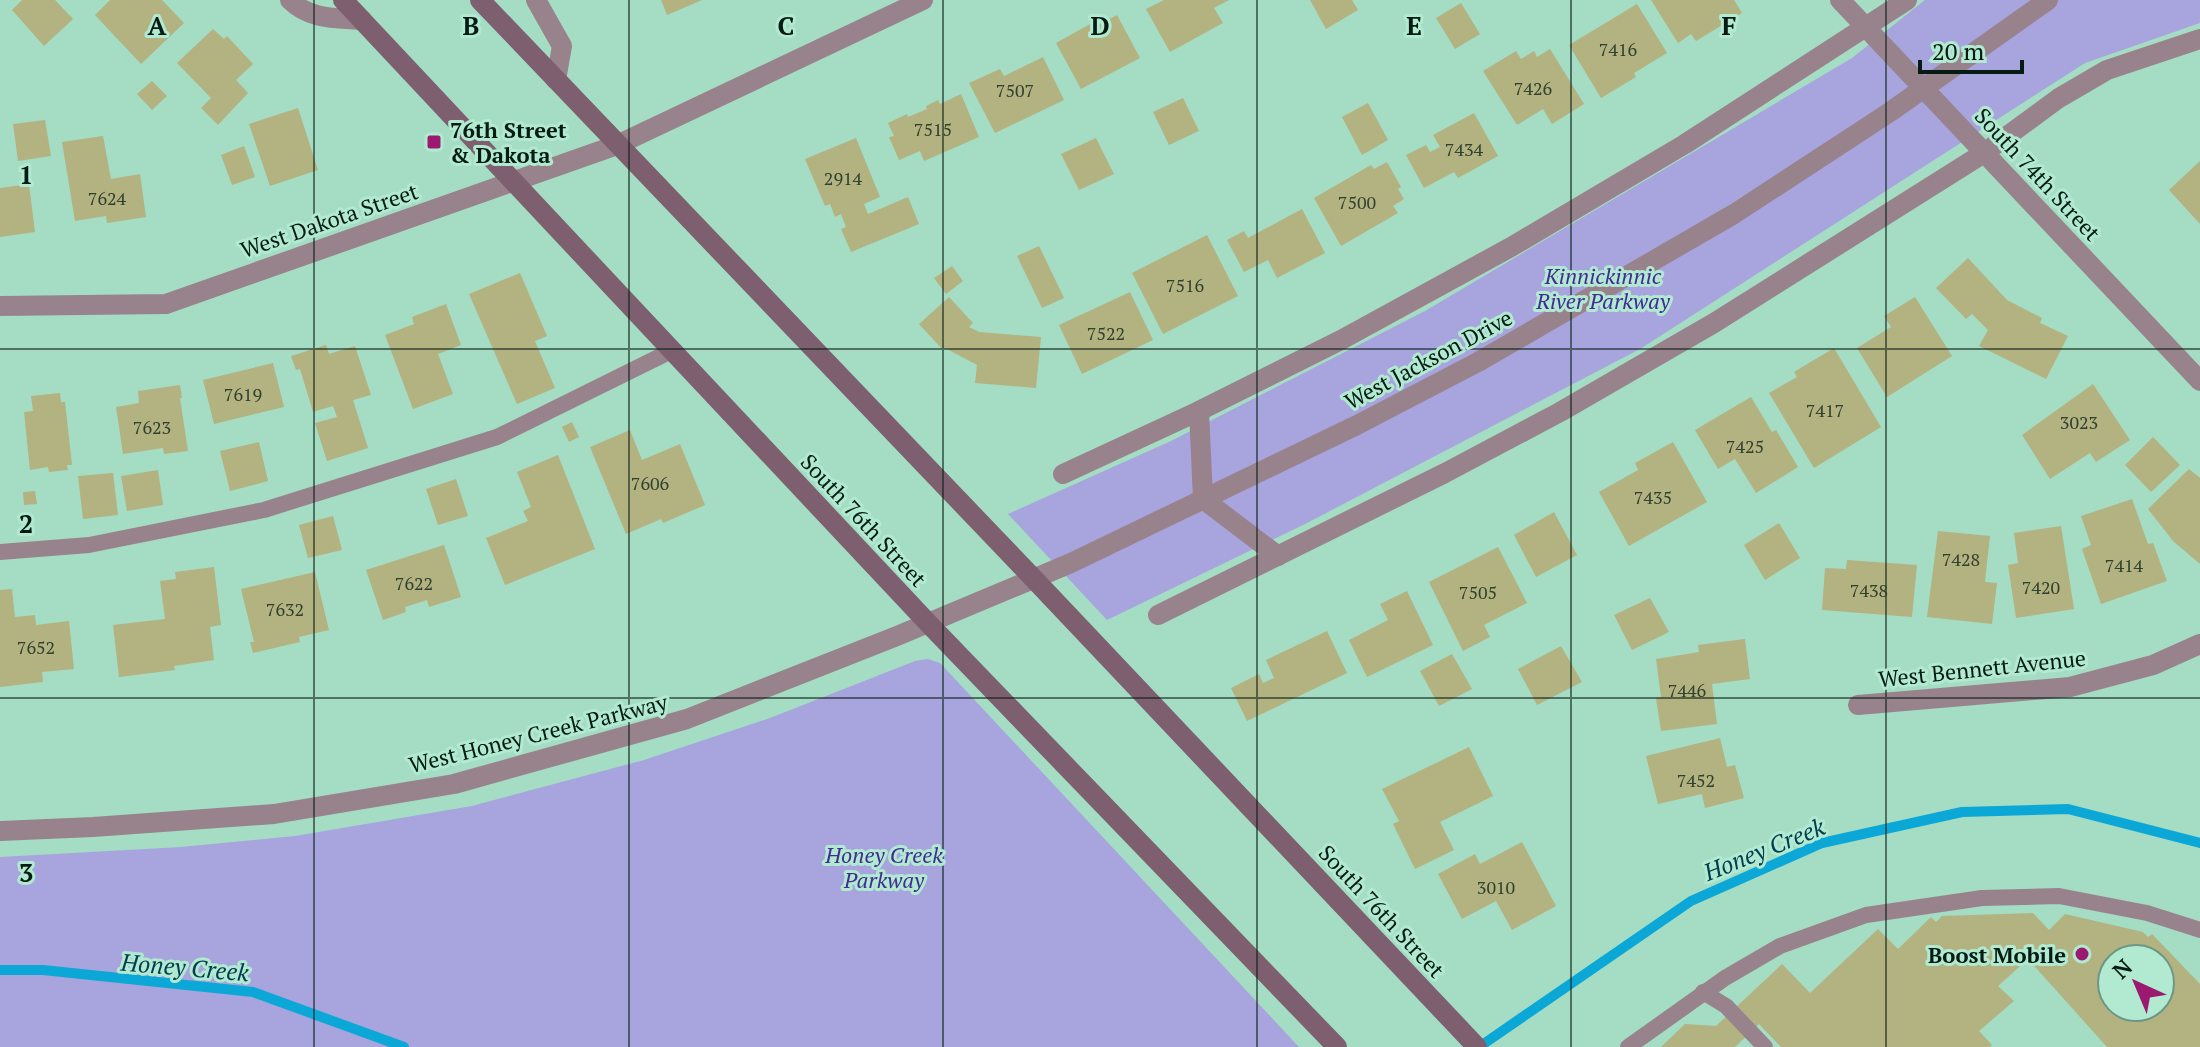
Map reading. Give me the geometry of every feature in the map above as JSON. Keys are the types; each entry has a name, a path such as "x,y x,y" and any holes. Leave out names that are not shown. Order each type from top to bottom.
{"main road":[{"name":"South 76th Street","path":"343,0 928,623 1337,1047"},
{"name":"South 76th Street","path":"480,0 1477,1047"}],"street":[{"path":"290,0 317,17 362,20"},
{"path":"536,0 562,46 556,80"},
{"name":"West Dakota Street","path":"0,306 166,304 617,145 923,0"},
{"name":"South 74th Street","path":"1840,0 2200,381"},
{"path":"1063,474 1341,340 1511,247 1685,144 1907,0"},
{"name":"West Jackson Drive","path":"928,623 1034,579 1203,499 1357,425 1478,362 1734,214 2048,0"},
{"path":"1158,615 1445,473 1599,390 1714,323 1984,153 2059,98 2107,70 2200,39"},
{"path":"1199,411 1203,499 1278,556"},
{"name":"West Honey Creek Parkway","path":"0,831 274,814 454,784 687,719 928,623"},
{"name":"West Bennett Avenue","path":"1858,705 2070,687 2153,665 2200,644"}],"lane":[{"path":"0,552 89,545 264,510 497,437 673,350"},
{"path":"1628,1047 1703,992 1780,946 1866,915 1982,898 2059,896 2147,913 2200,930"},
{"path":"1703,992 1726,1006 1765,1047"}],"green space":[{"name":"Kinnickinnic River Parkway","path":"1925,0 2200,0 2200,23 2085,63 1640,349 1307,523 1107,620 1008,514 1171,441 1425,311 1852,58"},
{"name":"Honey Creek Parkway","path":"928,659 940,663 1299,1047 0,1047 0,857 181,847 295,836 472,806 644,760 770,718 915,661"}],"building":[{"path":"22,0 55,0 73,19 44,46 12,10"},
{"path":"110,0 162,0 184,23 141,64 95,15"},
{"path":"661,0 702,0 667,15"},
{"path":"1164,0 1229,0 1214,8 1223,23 1170,52 1146,9"},
{"path":"1310,0 1352,0 1358,10 1326,29"},
{"path":"1651,0 1734,0 1742,13 1696,41 1691,34 1678,43"},
{"path":"1461,3 1480,34 1455,49 1436,18"},
{"path":"1637,4 1667,53 1601,98 1569,45"},
{"path":"1117,15 1140,58 1081,89 1056,43 1092,23 1094,27"},
{"path":"213,29 224,39 227,36 253,64 236,80 248,93 218,125 201,108 211,98 177,63"},
{"path":"1550,49 1584,104 1552,124 1543,109 1517,125 1483,71 1516,51 1521,59 1534,51 1537,57"},
{"path":"1043,57 1064,100 995,133 969,83 1000,69 1004,76"},
{"path":"152,81 167,96 152,110 137,94"},
{"path":"961,94 979,137 924,161 920,151 899,160 889,137 894,136 888,123 927,109 926,106 938,100 940,104"},
{"path":"1183,98 1199,131 1169,145 1153,112"},
{"path":"1368,103 1388,140 1362,155 1342,117"},
{"path":"298,108 318,170 270,186 249,124"},
{"path":"1474,113 1498,156 1458,178 1454,172 1424,188 1406,155 1426,145 1430,152 1440,147 1433,135"},
{"path":"45,120 51,156 18,161 13,124"},
{"path":"103,136 111,179 140,174 146,217 107,223 106,216 75,221 62,142"},
{"path":"856,138 880,197 864,204 868,214 908,197 919,224 851,252 841,229 846,227 841,214 835,217 830,204 825,206 805,159"},
{"path":"1096,138 1114,174 1079,190 1061,154"},
{"path":"244,146 255,177 232,185 221,155"},
{"path":"2200,161 2200,224 2169,190"},
{"path":"1387,162 1404,199 1393,206 1398,213 1341,246 1314,198 1371,165 1374,169"},
{"path":"29,184 35,232 0,237 0,188"},
{"path":"1302,209 1325,253 1277,278 1268,260 1244,272 1227,240 1244,231 1248,238"},
{"path":"1207,235 1238,296 1163,334 1132,273"},
{"path":"1039,246 1064,298 1042,308 1017,256"},
{"path":"1968,258 2007,300 2042,318 2040,323 2068,336 2046,379 1979,346 1988,330 1972,314 1966,319 1936,288"},
{"path":"952,266 963,281 946,294 934,278"},
{"path":"520,273 547,336 535,341 555,388 517,404 469,294"},
{"path":"1130,292 1153,340 1082,374 1059,325"},
{"path":"949,297 973,323 969,327 979,332 1041,337 1036,388 975,383 977,365 945,348 943,350 919,324"},
{"path":"1915,297 1952,356 1887,397 1857,348 1891,327 1884,316"},
{"path":"446,304 461,345 438,354 453,394 413,409 385,335 414,324 412,317"},
{"path":"326,345 329,354 355,346 371,395 353,400 368,448 327,461 315,423 337,417 333,406 313,412 300,369 296,370 291,356"},
{"path":"1834,348 1881,427 1814,468 1769,393 1797,377 1794,372"},
{"path":"273,363 284,407 214,424 203,380"},
{"path":"2093,384 2130,440 2096,462 2090,453 2050,479 2022,435"},
{"path":"180,385 188,451 164,454 163,448 123,454 116,407 139,403 138,391"},
{"path":"60,393 61,402 65,402 72,465 67,465 68,470 49,472 48,467 30,470 24,412 33,411 31,396"},
{"path":"1751,397 1798,467 1756,493 1735,459 1718,469 1695,430"},
{"path":"572,422 579,437 569,442 562,427"},
{"path":"630,430 642,460 680,444 705,505 663,523 661,519 626,534 590,447"},
{"path":"2153,437 2180,465 2151,492 2125,465"},
{"path":"259,442 268,481 230,491 220,451"},
{"path":"1673,442 1707,502 1629,546 1599,492 1638,470 1635,463"},
{"path":"558,455 595,549 505,585 486,538 528,521 523,511 531,507 517,472"},
{"path":"2189,469 2200,478 2200,564 2173,541 2148,509"},
{"path":"158,470 163,505 127,511 121,476"},
{"path":"113,473 118,515 83,519 78,476"},
{"path":"456,479 468,516 438,525 426,489"},
{"path":"35,491 37,504 24,505 23,492"},
{"path":"2132,499 2148,544 2153,543 2167,581 2101,604 2082,549 2091,545 2081,516"},
{"path":"1554,512 1577,555 1536,577 1514,535"},
{"path":"333,516 342,550 308,558 299,525"},
{"path":"1779,523 1800,558 1765,580 1744,545"},
{"path":"2061,526 2074,609 2016,618 2008,565 2018,563 2014,533"},
{"path":"1938,531 1990,536 1985,582 1997,583 1992,624 1927,617"},
{"path":"444,545 461,597 429,607 427,600 405,607 406,612 383,620 366,570"},
{"path":"1498,547 1527,603 1484,625 1490,637 1463,651 1429,582"},
{"path":"1847,560 1917,565 1912,617 1822,610 1825,568 1846,569"},
{"path":"214,567 221,625 210,627 214,660 174,666 175,670 119,677 113,625 165,619 160,581 176,579 175,572"},
{"path":"315,572 329,630 299,637 300,642 253,653 250,642 254,642 241,589"},
{"path":"12,589 15,617 35,615 36,625 69,621 74,669 42,672 43,682 0,687 0,590"},
{"path":"1407,591 1433,645 1367,677 1349,640 1388,620 1380,604"},
{"path":"1650,598 1669,632 1632,650 1614,615"},
{"path":"1327,631 1347,673 1247,721 1231,688 1259,674 1263,683 1274,678 1266,660"},
{"path":"1745,639 1750,679 1712,684 1717,724 1661,731 1656,698 1661,697 1656,659 1699,652 1698,645"},
{"path":"1561,646 1582,682 1537,705 1518,669"},
{"path":"1452,654 1472,689 1439,706 1420,671"},
{"path":"1720,738 1727,767 1735,765 1744,798 1705,808 1702,794 1658,804 1646,756"},
{"path":"1469,747 1493,796 1440,822 1454,850 1415,869 1393,824 1399,821 1382,789"},
{"path":"1522,842 1556,906 1512,930 1496,901 1462,919 1438,874 1475,854 1480,864"},
{"path":"2033,913 2049,930 2065,914 2143,932 2148,937 2152,934 2161,943 2096,943 2096,1023 2176,1023 2176,959 2200,984 2200,1047 2107,1047 2028,959 1998,986 2014,1001 1979,1031 1992,1045 1990,1047 1781,1047 1759,1024 1735,1047 1661,1047 1685,1024 1716,1026 1782,964 1810,993 1878,929 1898,949 1931,917 1936,922 1942,916"}],"waterway":[{"name":"Honey Creek","path":"1479,1047 1691,901 1822,843 1962,812 2068,809 2200,843"},
{"name":"Honey Creek","path":"0,970 43,970 253,992 404,1047"}],"place":[{"name":"76th Street & Dakota","path":"434,142"},
{"name":"Boost Mobile","path":"2082,954"}]}
